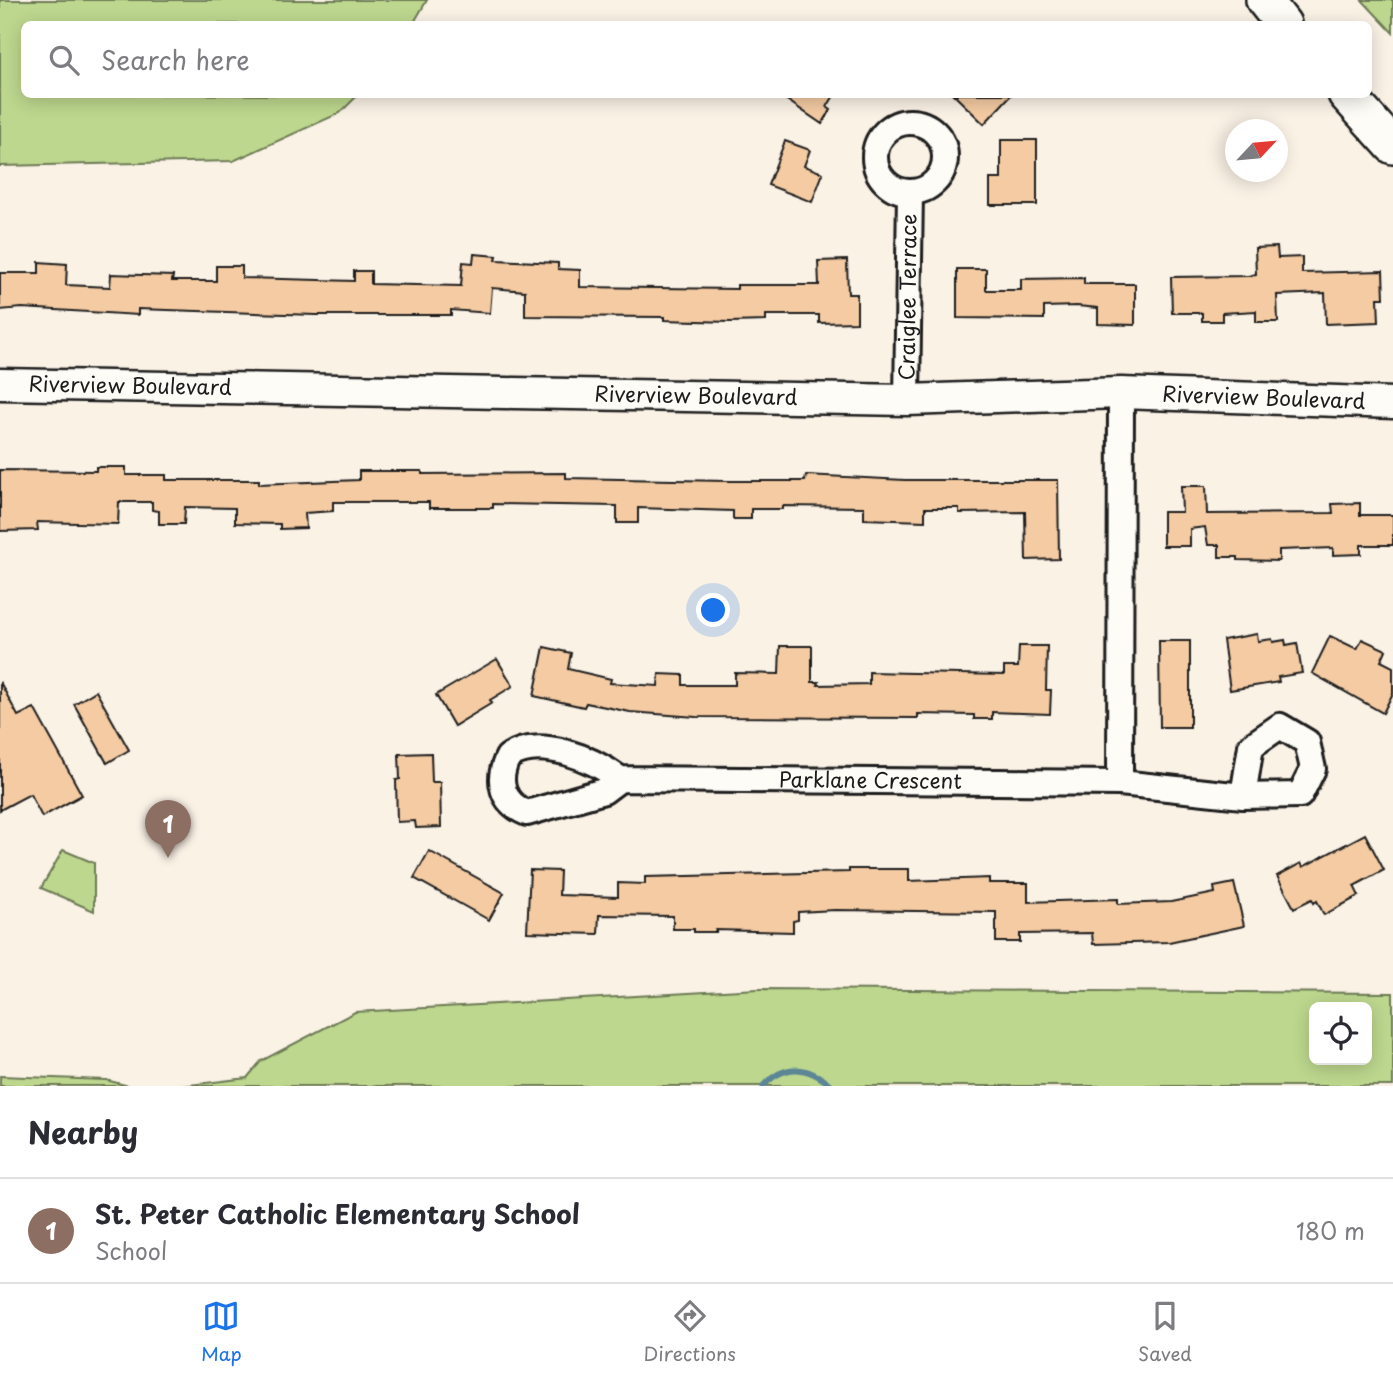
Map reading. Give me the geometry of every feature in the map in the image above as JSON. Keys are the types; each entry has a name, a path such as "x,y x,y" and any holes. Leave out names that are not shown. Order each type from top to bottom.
{"main road":[{"path":"1264,0 1281,21"},
{"path":"1350,98 1393,146"}],"street":[{"name":"Craiglee Terrace","path":"907,400 911,192"},
{"name":"Riverview Boulevard","path":"0,384 907,400 1121,393 1393,403"},
{"path":"1120,783 1121,393"},
{"name":"Parklane Crescent","path":"620,779 1120,783 1243,796"}],"green space":[{"path":"0,0 427,0 415,21 21,21 21,98 355,98 340,113 233,161 0,166"},
{"path":"1362,0 1393,0 1393,33"},
{"path":"63,850 94,863 94,911 41,888"},
{"path":"758,989 1393,993 1393,1086 181,1086 247,1078 261,1061 355,1012"},
{"path":"0,1076 106,1080 129,1086 0,1086"}],"building":[{"path":"784,98 833,98 827,107 831,110 822,124"},
{"path":"957,98 1008,98 984,124"},
{"path":"1001,140 1037,140 1037,205 990,205 990,179 1001,179"},
{"path":"785,141 810,150 804,166 823,173 812,202 768,185"},
{"path":"1277,247 1278,258 1302,257 1302,273 1383,271 1384,298 1378,298 1379,322 1326,324 1325,293 1277,295 1278,322 1256,322 1256,311 1222,313 1222,321 1202,321 1202,313 1172,313 1171,277 1256,274 1255,248"},
{"path":"474,254 497,256 496,260 558,263 558,269 580,270 580,287 737,289 737,285 819,285 818,261 847,260 848,294 857,294 857,322 819,323 819,315 766,315 766,321 730,322 664,320 664,317 525,316 525,291 492,288 490,313 451,310 451,315 316,315 138,309 138,315 22,308 0,310 0,273 39,273 39,262 67,264 66,285 110,287 111,274 173,276 172,281 216,281 216,266 242,266 242,278 354,281 354,271 371,271 371,284 461,286 463,262 473,263"},
{"path":"957,269 986,269 986,290 1021,290 1021,279 1084,278 1084,284 1135,284 1135,325 1098,324 1098,308 1077,306 1044,307 1044,319 957,318"},
{"path":"96,467 126,467 126,475 166,475 166,480 259,480 259,484 359,480 359,471 422,471 422,474 566,473 566,478 728,481 805,481 806,475 905,480 1058,480 1059,559 1026,560 1025,512 959,513 959,508 925,508 925,521 864,519 864,507 783,506 783,509 751,509 751,519 733,519 733,511 638,508 638,523 617,523 617,506 493,504 493,508 429,508 429,502 333,502 333,511 305,513 306,528 280,529 280,524 235,523 235,508 185,507 184,524 159,524 159,511 152,510 152,502 119,502 118,524 37,522 38,530 0,531 0,470 96,471"},
{"path":"1181,486 1206,486 1207,514 1333,513 1332,504 1360,503 1360,515 1393,515 1393,545 1361,545 1361,554 1333,555 1333,548 1279,550 1279,561 1238,560 1238,557 1219,557 1219,545 1208,545 1205,527 1190,529 1190,546 1163,546 1163,512 1182,512"},
{"path":"1257,634 1258,641 1272,639 1273,642 1285,640 1286,645 1297,643 1302,673 1278,677 1279,682 1230,690 1223,640"},
{"path":"1330,636 1357,649 1362,639 1386,650 1381,661 1393,667 1393,693 1383,713 1312,673"},
{"path":"1159,641 1190,641 1190,727 1160,727"},
{"path":"780,646 812,646 812,682 819,682 818,685 869,684 869,672 1004,675 1004,667 1018,667 1019,646 1047,646 1046,690 1051,690 1050,714 992,712 992,719 974,719 974,715 918,714 918,718 696,717 630,712 586,703 584,707 534,696 544,647 571,653 568,669 611,679 610,683 658,686 659,674 683,675 683,685 735,685 735,673 779,674"},
{"path":"497,659 513,686 490,700 492,703 454,726 436,695"},
{"path":"0,682 18,716 34,708 82,795 42,817 30,794 0,810"},
{"path":"96,691 129,750 107,763 74,704"},
{"path":"431,753 432,782 440,782 441,827 416,828 415,821 397,822 396,780 400,779 399,754"},
{"path":"1365,834 1384,870 1354,886 1359,896 1324,915 1317,901 1314,903 1312,899 1294,908 1277,876 1301,863 1303,867"},
{"path":"429,851 504,893 489,920 414,878"},
{"path":"849,869 909,869 909,881 989,878 989,883 1028,883 1028,902 1118,899 1118,904 1171,902 1215,893 1214,887 1234,883 1244,926 1169,942 1093,944 1092,933 1020,934 1020,942 996,942 996,912 835,910 798,912 798,920 793,921 793,932 694,932 694,929 673,929 673,916 599,915 598,934 527,932 530,870 560,871 559,895 618,897 618,883 645,884 645,877 849,872"}],"waterway":[{"path":"763,1086 780,1073 789,1070 806,1071 832,1086"}],"place":[{"name":"St. Peter Catholic Elementary School","path":"168,858"}]}
